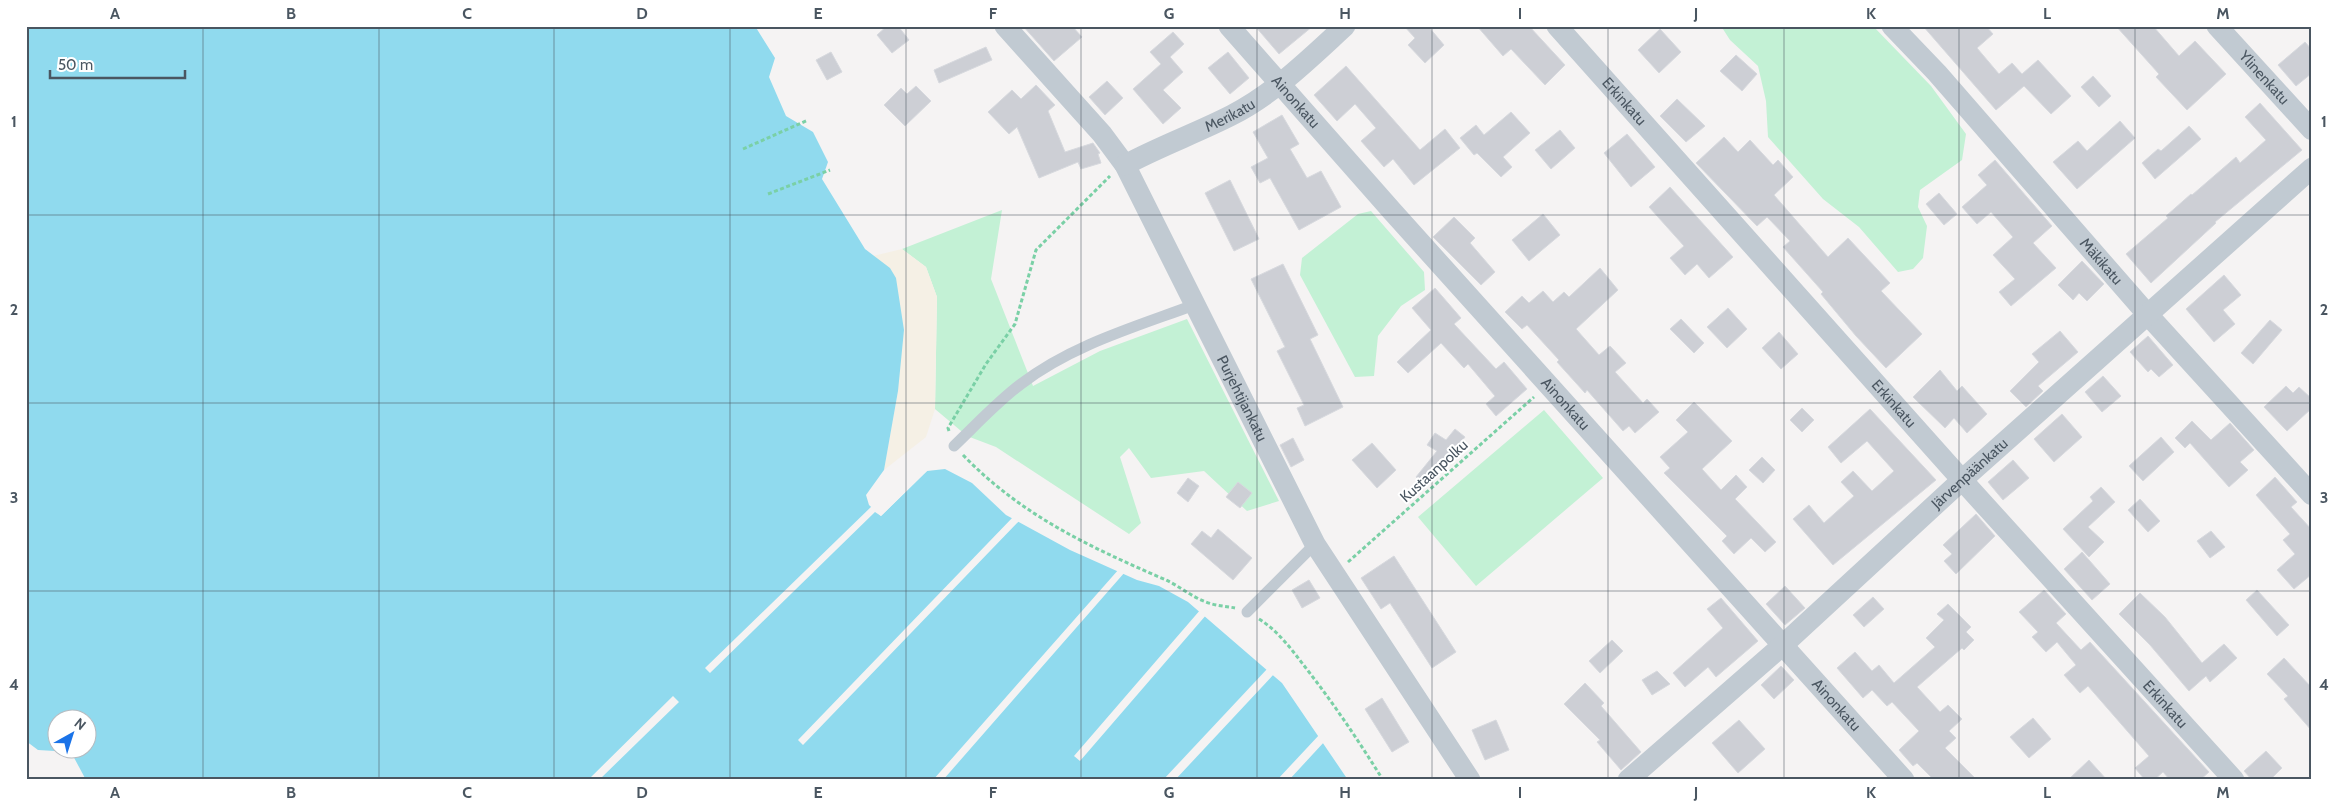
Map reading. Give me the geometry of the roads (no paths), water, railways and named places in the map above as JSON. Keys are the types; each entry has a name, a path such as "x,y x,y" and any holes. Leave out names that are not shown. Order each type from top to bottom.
{"street":[{"name":"Purjehtijankatu","path":"1004,26 1102,134 1125,165 1315,544 1470,780"},
{"name":"Ainonkatu","path":"1229,26 1548,385 1904,780"},
{"name":"Merikatu","path":"1125,165 1157,147 1233,115 1281,84 1345,26"},
{"name":"Erkinkatu","path":"1557,26 1962,480 2234,780"},
{"name":"Mäkikatu","path":"1892,26 1937,73 2148,315 2217,388 2312,495"},
{"name":"Ylinenkatu","path":"2217,26 2312,130"},
{"name":"Järvenpäänkatu","path":"1628,780 1783,645 1962,480 2312,168"}],"lane":[{"path":"954,446 1021,384 1054,362 1081,347 1194,305"},
{"path":"1247,612 1315,544"}],"water":[{"path":"26,26 755,26 775,58 769,77 786,116 813,132 828,162 822,179 865,249 890,268 896,278 904,330 898,391 884,470 866,495 869,505 881,516 927,471 945,469 972,483 1006,515 1070,550 1137,580 1159,586 1188,602 1282,683 1348,780 86,780 74,758 98,758 98,708 48,708 48,751 38,750 26,741"}]}
